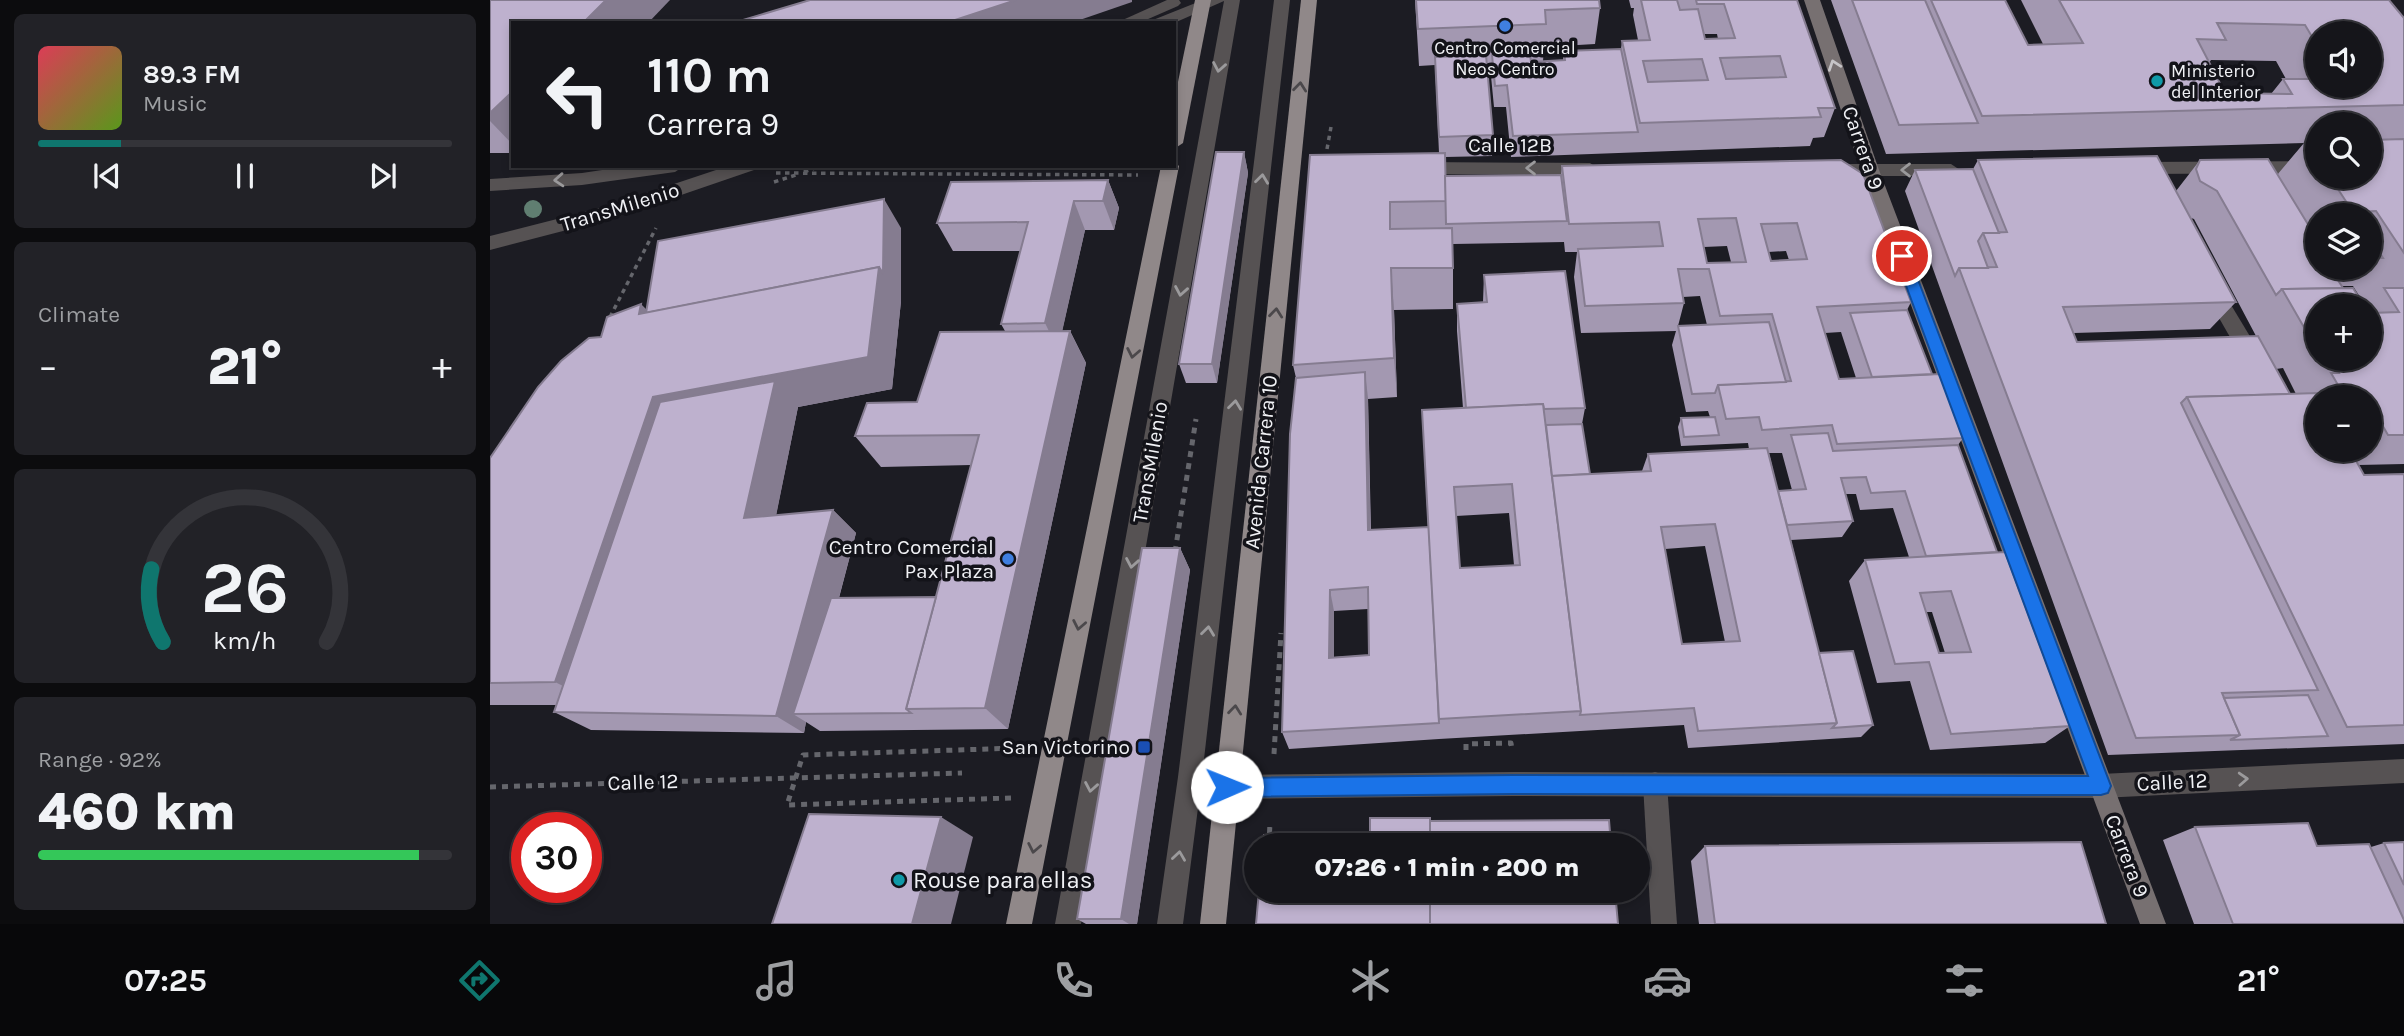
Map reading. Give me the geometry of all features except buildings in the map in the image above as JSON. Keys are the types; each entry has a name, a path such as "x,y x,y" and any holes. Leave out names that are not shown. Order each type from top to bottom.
{"main road":[{"name":"Avenida Carrera 10","path":"1213,924 1301,167 1310,1"},
{"path":"1176,134 1207,2"},
{"path":"1019,924 1169,171"}],"street":[{"path":"1129,21 1182,0"},
{"name":"TransMilenio","path":"1068,924 1232,0"},
{"path":"1170,924 1190,777 1282,0"},
{"name":"Carrera 9","path":"1812,0 1870,170 2152,924"},
{"path":"1164,21 1207,2"},
{"path":"2113,169 2305,167"},
{"name":"TransMilenio","path":"490,185 582,179 661,168"},
{"name":"TransMilenio","path":"490,243 611,212 742,168"},
{"name":"Calle 12B","path":"1403,168 1609,169"},
{"path":"2140,169 2153,190"},
{"path":"1815,170 1964,170"},
{"path":"2202,273 2265,378"},
{"path":"2218,343 2244,343"},
{"name":"Calle 12","path":"1227,787 1655,784 2101,786 2404,771"},
{"path":"1655,784 1664,924"}],"path":[{"path":"726,174 1169,171"},
{"path":"604,330 661,218"},
{"path":"1174,556 1197,410"},
{"path":"1044,797 788,805 803,755 1054,747"},
{"name":"Calle 12","path":"490,787 962,773"}],"place":[{"name":"Centro Comercial Neos Centro","path":"1505,26"},
{"name":"Ministerio del Interior","path":"2157,81"},
{"name":"Centro Comercial Pax Plaza","path":"1008,559"},
{"name":"San Victorino","path":"1144,747"},
{"name":"Rouse para ellas","path":"899,880"}],"route":[{"path":"1227,787 1513,784 2101,786 1902,256"}]}
